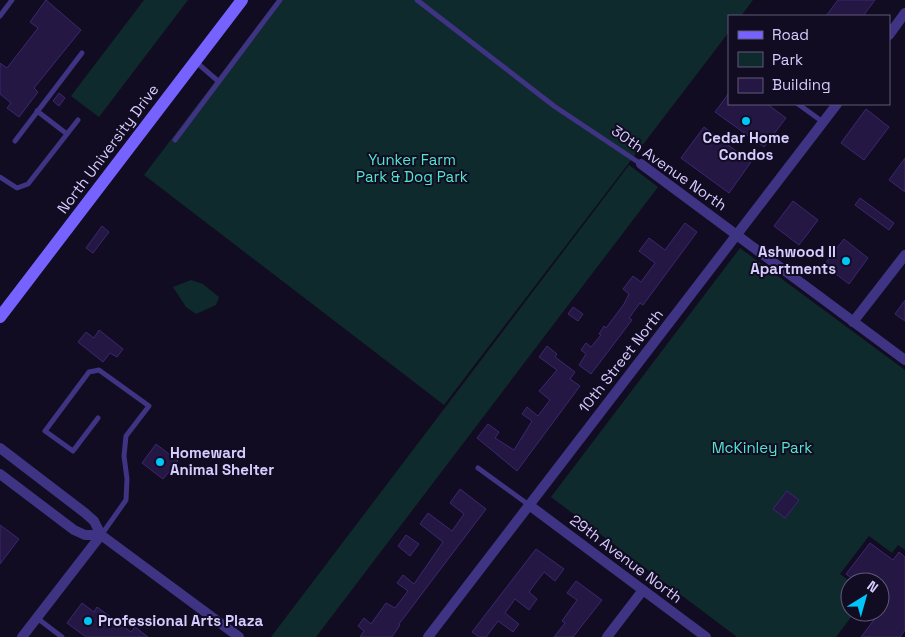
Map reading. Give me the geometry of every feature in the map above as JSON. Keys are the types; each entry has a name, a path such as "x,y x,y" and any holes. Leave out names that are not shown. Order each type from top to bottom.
{"main road":[{"name":"North University Drive","path":"0,317 242,0"}],"street":[{"path":"890,34 905,14"},
{"name":"10th Street North","path":"428,637 738,236 836,105"},
{"name":"30th Avenue North","path":"641,164 905,360"},
{"path":"854,322 905,255"},
{"path":"0,448 85,512 102,535 239,637"},
{"path":"0,474 74,530 85,535 102,535"},
{"name":"29th Avenue North","path":"529,505 706,637"},
{"path":"22,637 102,535"},
{"path":"607,637 644,590"}],"lane":[{"path":"0,16 12,0"},
{"path":"175,140 280,0"},
{"name":"30th Avenue North","path":"417,0 554,106 641,164"},
{"path":"15,141 82,52"},
{"path":"195,62 218,81"},
{"path":"799,105 823,122"},
{"path":"37,111 67,134"},
{"path":"0,178 12,186 23,188 78,120"},
{"path":"98,418 72,451 45,430 89,372 99,370 149,406 126,436 124,456 127,479 126,500 102,535"},
{"path":"478,468 529,505"},
{"path":"37,618 62,637"}],"green space":[{"path":"144,0 188,0 99,117 71,96"},
{"name":"Yunker Farm Park & Dog Park","path":"277,0 753,0 742,15 728,15 728,33 444,405 144,175"},
{"path":"629,165 658,187 316,637 271,637"},
{"name":"McKinley Park","path":"740,248 905,370 905,550 898,545 892,553 869,536 840,572 840,622 847,622 836,637 737,637 551,497"},
{"path":"191,280 203,284 219,297 216,305 196,314 186,307 173,287"}],"building":[{"path":"46,0 81,30 34,88 38,92 19,117 7,108 11,103 0,94 0,63 7,68 38,28 30,22"},
{"path":"838,0 875,0 864,15 827,15"},
{"path":"59,93 65,98 59,106 53,101"},
{"name":"Cedar Home Condos","path":"728,94 728,105 768,105 786,118 764,147 715,112"},
{"path":"866,109 889,127 864,160 841,143"},
{"path":"704,127 751,162 729,193 681,158"},
{"path":"905,158 905,192 889,180"},
{"path":"860,198 894,223 889,230 855,205"},
{"path":"793,201 818,220 799,245 774,226"},
{"path":"685,223 697,232 643,305 640,303 629,318 632,320 591,374 579,365 586,354 581,350 586,343 591,347 601,335 599,334 604,326 606,328 624,304 629,294 623,289 633,276 641,282 655,263 639,251 649,238 665,250"},
{"path":"102,226 109,232 93,253 86,248"},
{"name":"Ashwood II Apartments","path":"844,239 868,258 849,284 824,265"},
{"path":"905,300 905,321 895,314"},
{"path":"573,307 583,314 578,321 568,314"},
{"path":"99,330 123,349 117,357 110,353 103,362 78,342 86,332 94,338"},
{"path":"547,346 557,354 555,357 575,372 570,379 580,386 517,471 477,438 488,424 499,432 495,438 514,450 532,421 522,414 527,407 538,416 550,400 539,391 557,370 539,357"},
{"name":"Homeward Animal Shelter","path":"156,444 178,461 163,479 142,463"},
{"path":"460,489 486,509 399,624 392,637 360,637 364,631 358,626 364,618 371,624 386,603 395,608 408,591 397,583 403,575 414,584 443,542 420,524 428,513 452,531 464,514 450,503"},
{"path":"787,491 799,500 785,518 773,509"},
{"path":"0,525 19,539 0,564"},
{"path":"406,535 419,544 410,556 398,546"},
{"path":"870,543 893,560 899,552 905,557 905,630 900,637 861,637 872,622 890,622 890,572 848,572"},
{"path":"536,549 564,569 555,581 544,572 529,592 537,599 529,610 515,599 505,613 519,624 513,632 498,621 486,637 479,637 472,632"},
{"path":"576,581 602,600 573,637 554,637 565,623 562,621 577,600 567,593"},
{"name":"Professional Arts Plaza","path":"82,603 94,612 97,607 131,632 135,627 148,637 86,637 67,623"}],"place":[{"name":"Cedar Home Condos","path":"746,121"},
{"name":"Ashwood II Apartments","path":"846,261"},
{"name":"Homeward Animal Shelter","path":"160,462"},
{"name":"Professional Arts Plaza","path":"88,621"}]}
